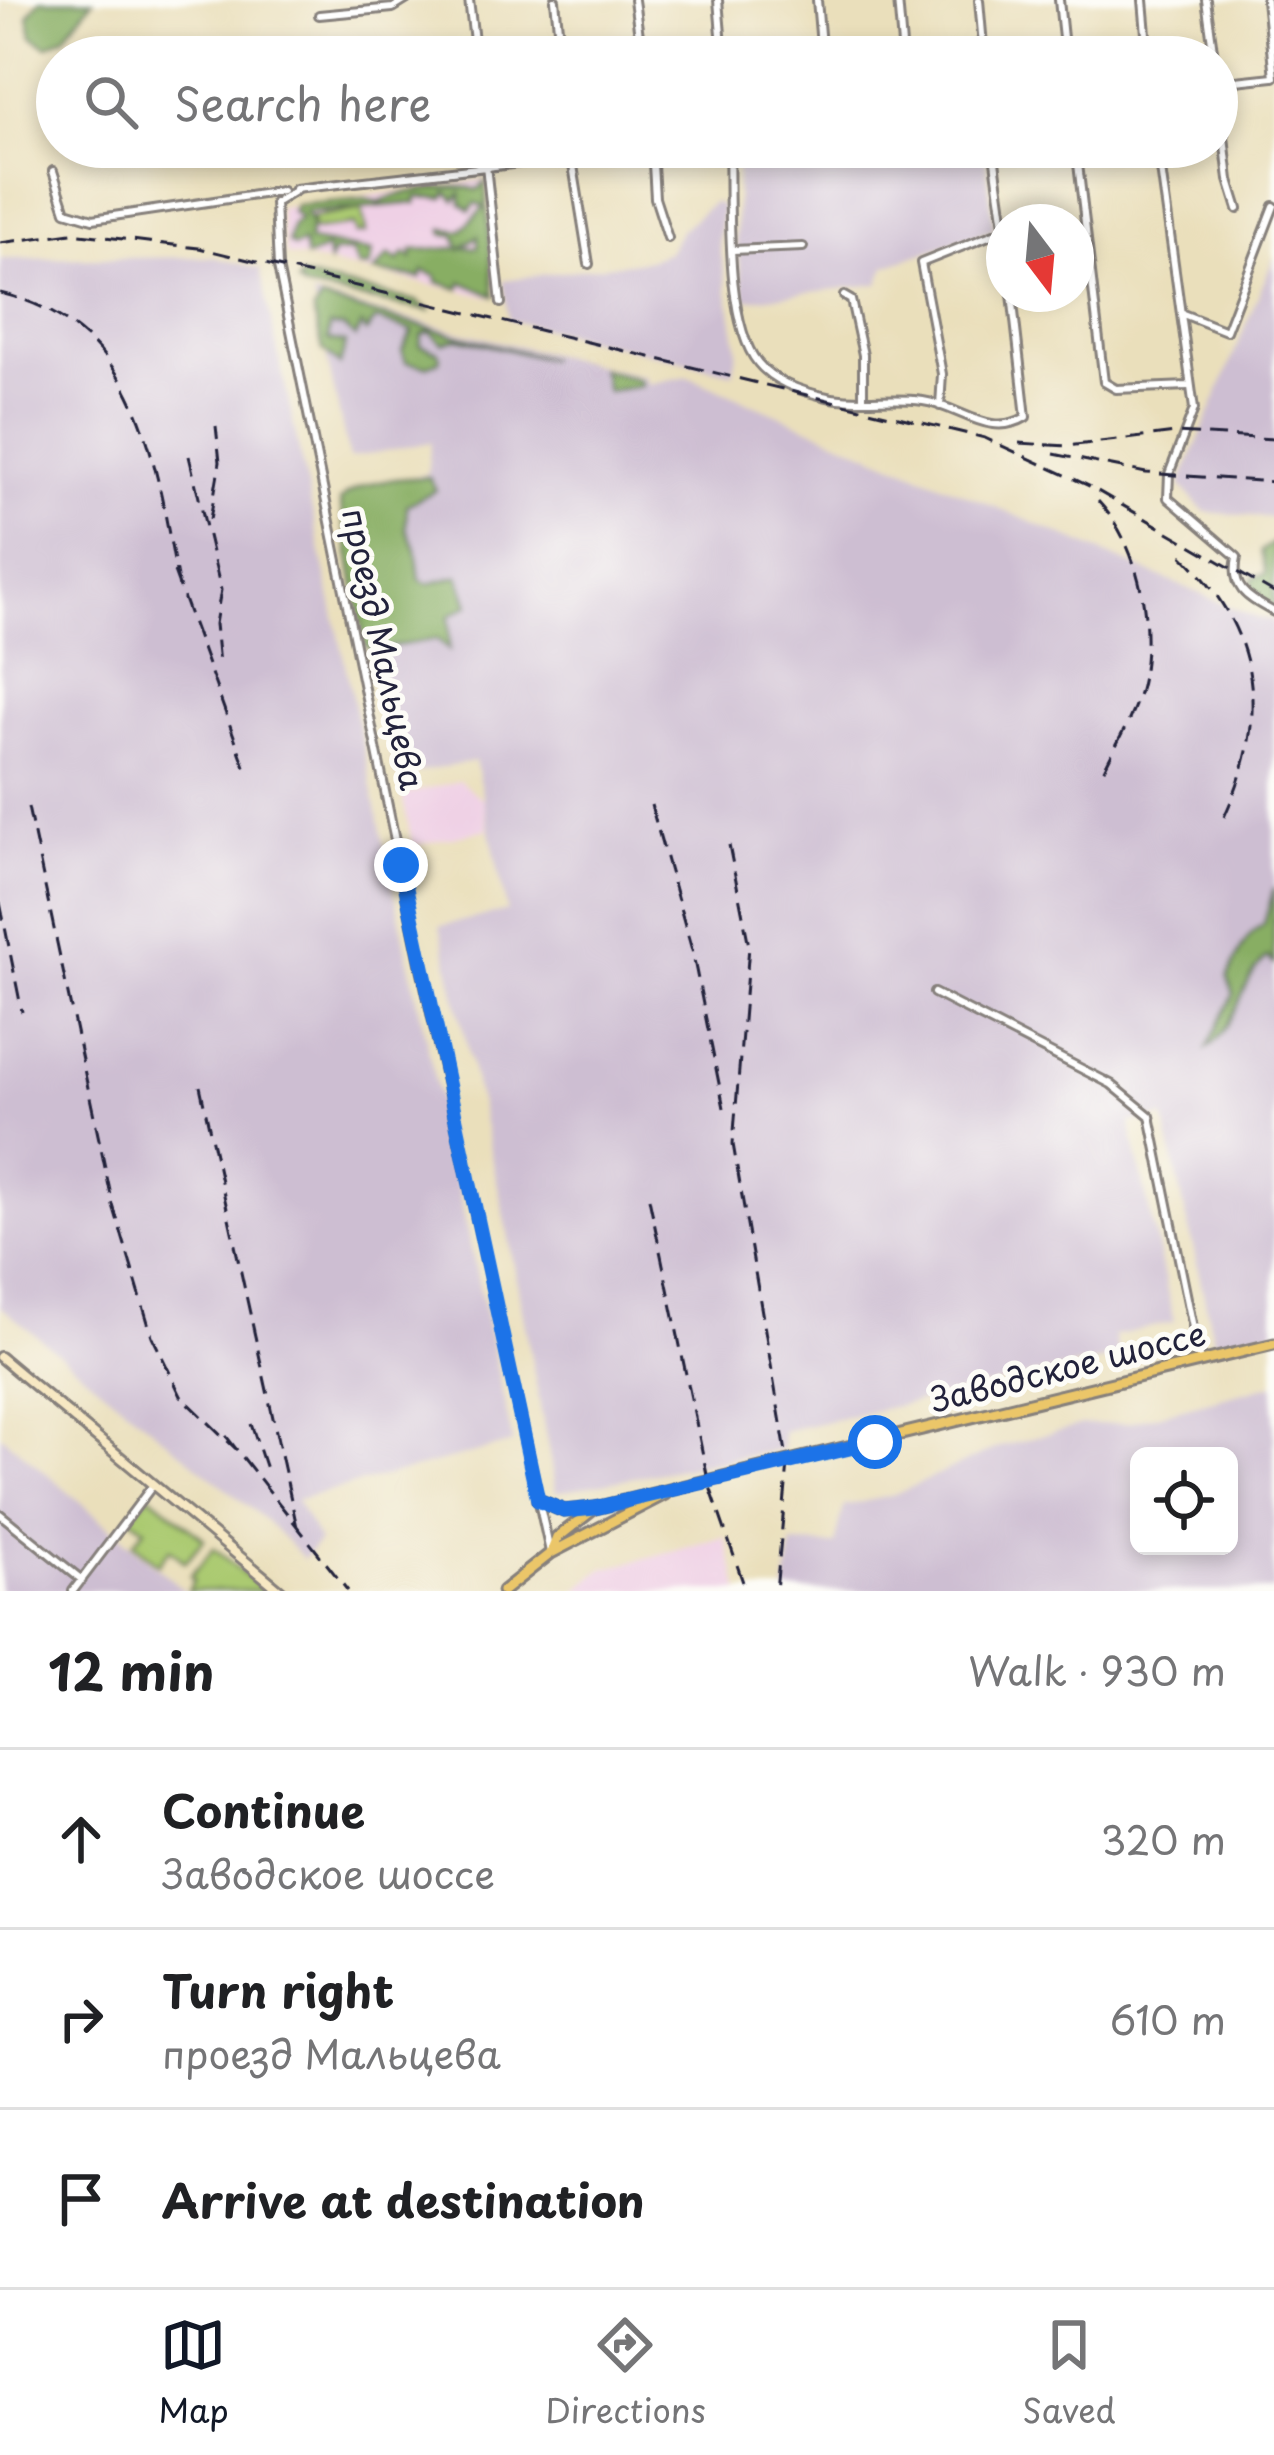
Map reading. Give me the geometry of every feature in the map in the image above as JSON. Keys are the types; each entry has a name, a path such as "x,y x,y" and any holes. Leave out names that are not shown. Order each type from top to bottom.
{"main road":[{"name":"Заводское шоссе","path":"550,1553 557,1538 595,1508 1274,1344"},
{"name":"Заводское шоссе","path":"503,1591 550,1553 665,1494"},
{"path":"538,1500 564,1511 595,1508"}],"street":[{"path":"319,15 393,8 406,0"},
{"path":"469,0 473,36"},
{"path":"555,0 559,36"},
{"path":"634,0 639,36"},
{"path":"718,0 721,36"},
{"path":"817,0 820,36"},
{"path":"898,0 901,36"},
{"path":"979,0 982,36"},
{"path":"1059,0 1063,36"},
{"path":"1143,0 1146,36"},
{"path":"1206,0 1211,36"},
{"path":"1238,79 1274,76 1266,0"},
{"path":"53,171 66,211 94,219 477,168"},
{"path":"486,168 501,303"},
{"path":"574,168 589,264"},
{"path":"655,168 655,198 668,238"},
{"path":"730,168 733,250 747,345 769,374 814,394 940,406 990,426 1010,426 1026,417 1014,312"},
{"path":"996,168 1001,204"},
{"path":"1079,168 1104,382 1116,389 1188,386"},
{"path":"1161,168 1194,409 1169,474 1168,498 1237,557 1236,583 1242,594 1274,612"},
{"path":"1228,168 1238,209"},
{"name":"проезд Мальцева","path":"298,189 275,202 278,268 420,963 550,1553"},
{"path":"1183,314 1226,331 1274,206"},
{"path":"940,406 942,374 921,263 986,236"},
{"path":"733,250 803,247"},
{"path":"844,296 851,300 863,355 862,397"},
{"path":"934,993 1111,1084 1150,1116 1200,1363"},
{"path":"0,1357 280,1591"},
{"path":"73,1591 153,1486"},
{"path":"0,1514 82,1580"}],"shaded area":[{"path":"737,168 987,168 991,204 986,204 986,232 886,266 879,284 745,300 736,239"},
{"path":"485,180 495,298 286,255 279,208"},
{"path":"713,202 722,206 719,241 738,351 733,373 509,320 503,280 649,260 668,252 681,230"},
{"path":"213,257 260,269 513,1443 296,1500 319,1541 304,1559 265,1520 0,1306 0,259"},
{"path":"1274,257 1274,518 1205,512 1180,485"},
{"path":"313,296 646,377 647,384 688,376 1259,619 1274,620 1274,1331 1215,1345 1164,1117 1130,1123 1174,1322 1114,1336 1119,1357 783,1431 782,1449 556,1492 505,1218 440,926 507,911 475,761 396,777 368,649 429,636 396,479 427,474 431,442 349,458"},
{"path":"459,781 483,799 488,829 413,846 402,795"},
{"path":"1274,1384 1274,1591 785,1591 792,1544 835,1545 844,1506 894,1495 999,1447 1082,1425 1126,1423"},
{"path":"0,1434 185,1591 0,1591"},
{"path":"725,1537 740,1591 576,1591 600,1570"}],"green space":[{"path":"40,0 93,0 65,36 36,39 28,16"},
{"path":"485,182 494,296 462,282 460,289 437,282 437,276 423,271 421,278 374,272 389,255 398,261 405,253 412,258 412,250 460,248 455,235 444,234 443,229 461,231 484,207 476,203 470,210 461,203 461,193 455,200 447,192 444,198 417,197 416,203 305,213 311,222 309,241 373,252 369,268 358,267 351,252 333,253 329,262 326,249 306,258 303,243 294,247 288,243 292,225 300,218 292,212 295,205 365,199 380,203 429,189 477,190"},
{"path":"362,209 366,233 356,234 354,225 313,230 311,218"},
{"path":"301,276 416,301 431,311 304,288 298,283"},
{"path":"321,300 549,359 458,338 442,343 430,331 422,334 420,345 439,352 440,360 427,366 406,362 402,351 413,331 376,320 366,332 362,325 355,338 343,327 330,326 328,340 346,343 340,365 323,350 313,312"},
{"path":"601,369 640,380 641,386 607,391"},
{"path":"429,477 436,490 407,505 406,528 416,549 420,580 428,584 459,576 469,605 449,616 449,650 437,639 371,650 365,645 340,501 370,484"},
{"path":"1274,542 1274,608 1251,590 1253,577 1266,574 1261,551"},
{"path":"1274,888 1274,963 1268,957 1259,966 1225,1029 1207,1048 1234,994 1228,978 1246,941 1264,924"},
{"path":"149,1494 204,1539 185,1562 170,1549 158,1564 133,1543 145,1529 130,1517"},
{"path":"214,1548 264,1591 188,1591 194,1580 190,1576"}],"railway":[{"path":"0,243 72,233 199,248 985,438 1089,486 1274,593"},
{"path":"0,293 48,310 85,336 114,369 150,450 179,588"},
{"path":"210,519 220,462 216,426"},
{"path":"1019,443 1067,446 1176,433 1274,439"},
{"path":"1054,454 1146,473 1274,482"},
{"path":"189,456 221,590 215,624 219,664"},
{"path":"1098,501 1134,563 1146,638 1138,697 1103,771"},
{"path":"1182,555 1229,615 1250,678 1248,746 1224,817"},
{"path":"174,572 246,769"},
{"path":"651,805 692,950 724,1108"},
{"path":"28,807 113,1205 152,1336 181,1396 236,1449"},
{"path":"729,845 749,946 733,1144 788,1464 776,1591"},
{"path":"0,902 22,1012"},
{"path":"200,1086 297,1527"},
{"path":"649,1198 709,1484 746,1591"},
{"path":"251,1424 266,1469"},
{"path":"226,1436 348,1591"}],"route":[{"path":"401,865 538,1500 564,1511 595,1508 875,1442"}]}
